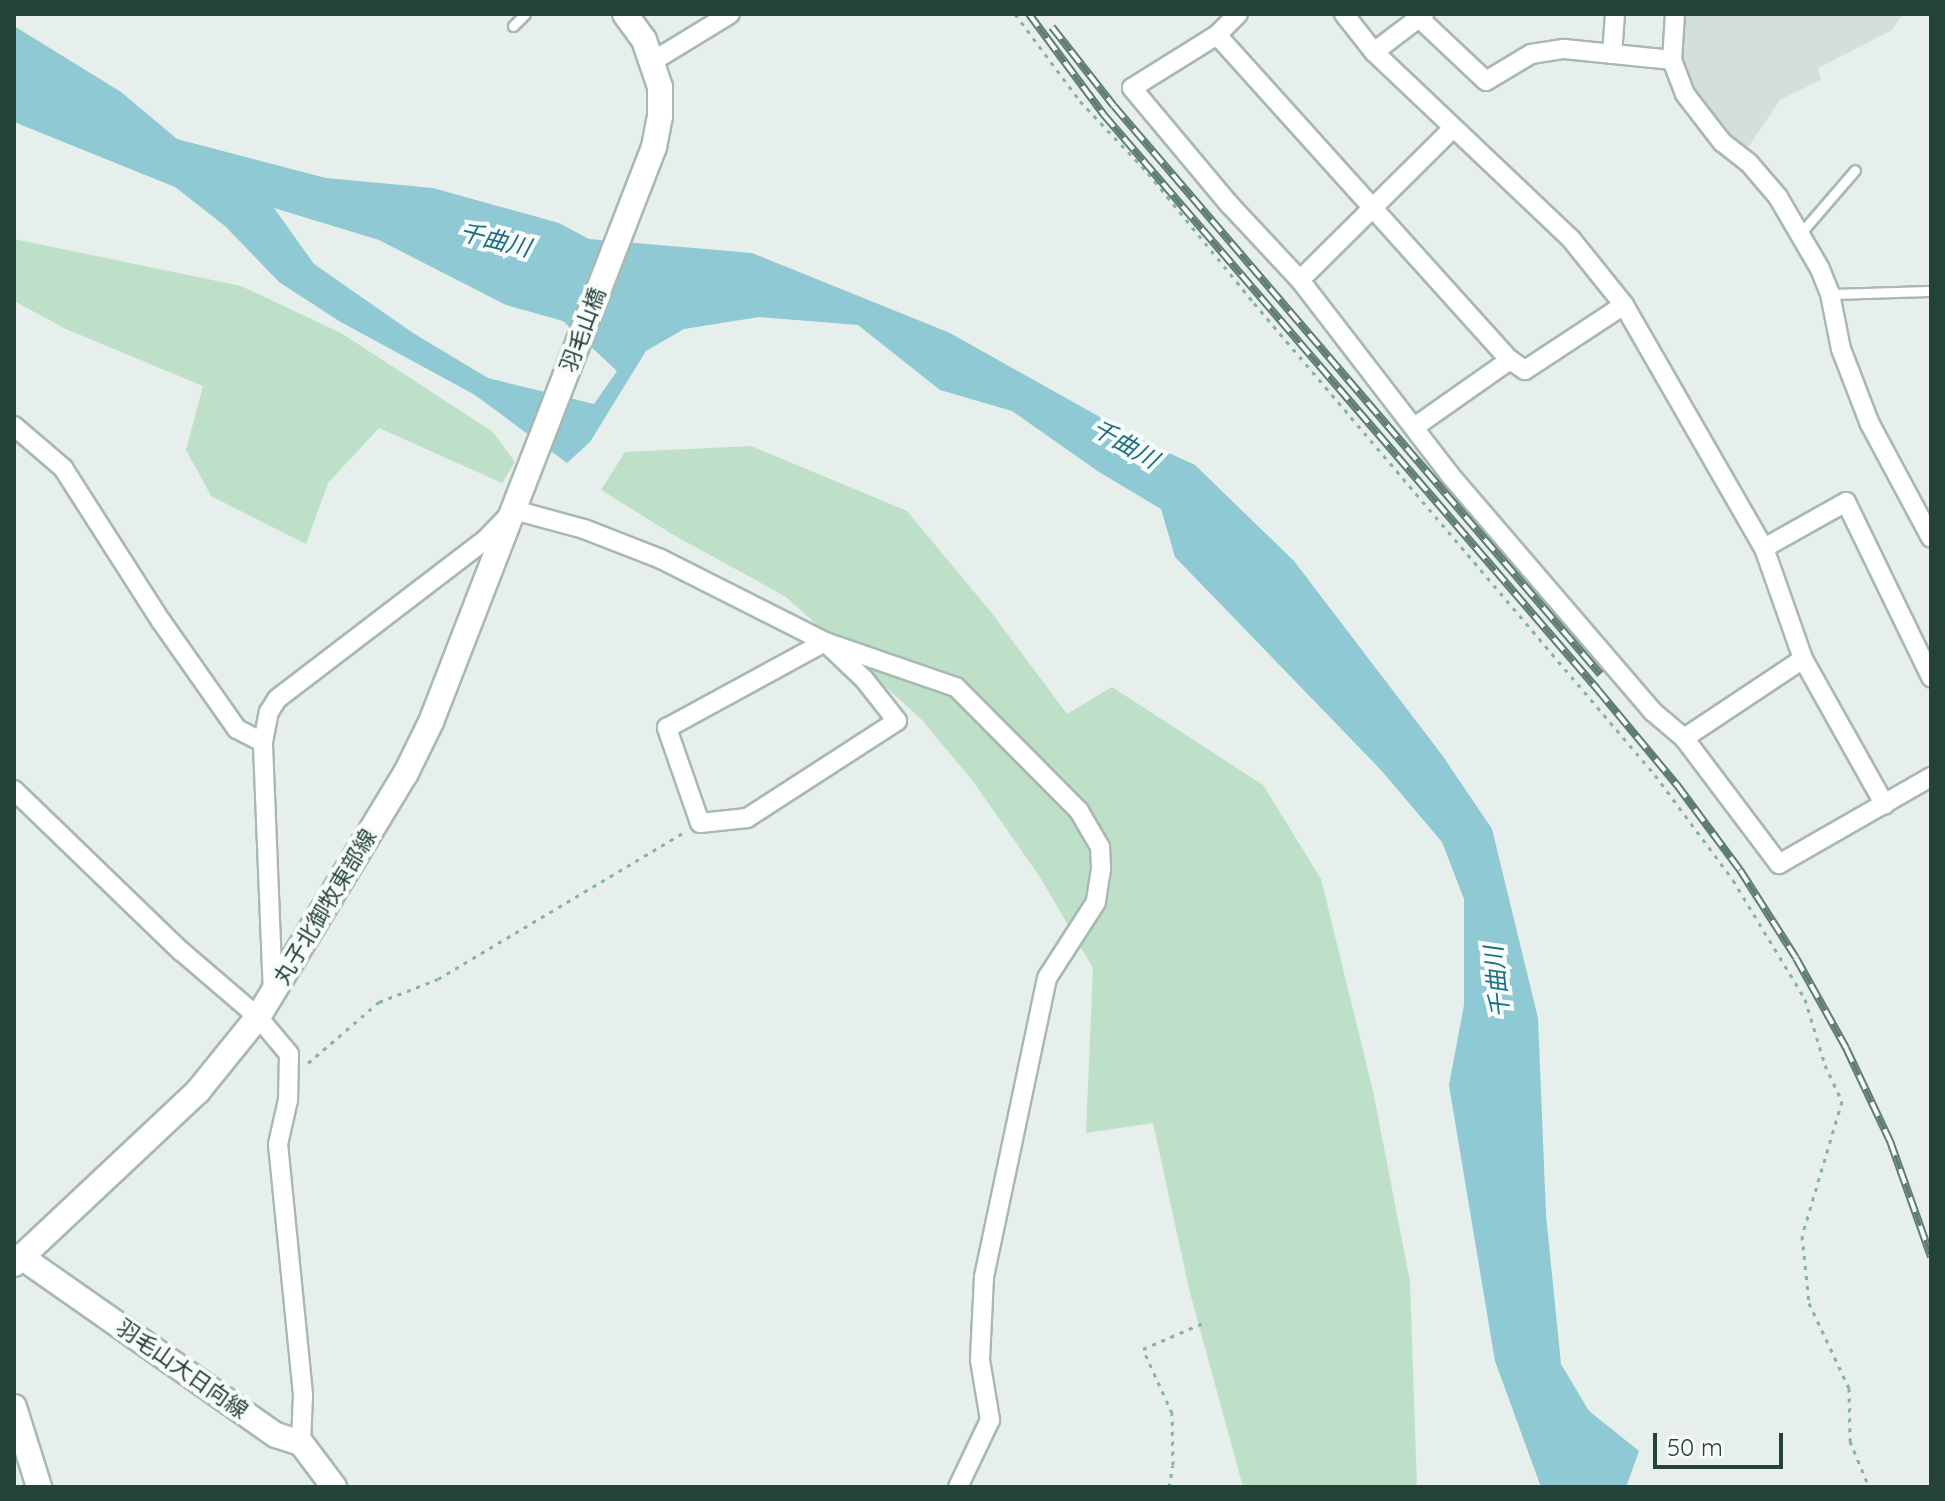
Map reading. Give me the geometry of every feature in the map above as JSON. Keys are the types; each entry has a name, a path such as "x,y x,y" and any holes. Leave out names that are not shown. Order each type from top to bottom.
{"main road":[{"path":"625,14 644,40 653,61"},
{"name":"羽毛山橋","path":"526,476 640,184 660,117 660,87 653,61"},
{"name":"丸子北御牧東部線","path":"17,1260 198,1091 273,994 406,773 431,722 526,476"},
{"name":"羽毛山大日向線","path":"17,1260 276,1435 301,1443 334,1487"},
{"path":"14,1407 39,1487"}],"street":[{"path":"653,61 730,14"},
{"path":"1238,14 1217,35 1132,88 1230,205 1300,280 1416,426 1450,475 1652,711 1684,738 1779,864 1931,777"},
{"path":"1344,14 1374,52 1571,239 1624,305 1764,548 1803,659 1885,805"},
{"path":"1612,54 1615,14"},
{"path":"1675,14 1672,60 1685,94 1722,142 1749,163 1778,197 1820,269 1830,294 1841,349 1870,424 1931,538"},
{"path":"1374,52 1421,16 1486,81 1531,54 1564,49 1672,60"},
{"path":"1217,35 1510,360 1525,370 1624,305"},
{"path":"1300,280 1453,128"},
{"path":"1416,426 1510,360"},
{"path":"14,426 63,468 161,621 237,729 263,742"},
{"path":"1764,548 1846,502 1930,672"},
{"path":"273,994 263,742 269,712 277,699 486,539 514,510 584,529 661,559 825,642 956,687 1079,811 1100,847 1101,869 1096,902 1047,978 984,1277 980,1360 990,1420 958,1487"},
{"path":"825,642 864,679 897,721 747,818 700,823 667,728 825,642"},
{"path":"1684,738 1803,659"},
{"path":"14,790 181,951 258,1017 289,1054 290,1078 278,1144 303,1395 301,1443"}],"lane":[{"path":"513,26 525,14"},
{"path":"1799,235 1855,170"},
{"path":"1830,294 1931,291"}],"path":[{"path":"1015,14 1080,101 1148,173 1254,303 1655,775 1733,880 1805,999 1825,1065 1842,1101 1802,1236 1809,1303 1849,1388 1850,1441 1869,1487"},
{"path":"290,1078 379,1002 438,979 700,823"},
{"path":"1169,1487 1173,1465 1172,1413 1143,1349 1203,1323"}],"shaded area":[{"path":"1686,14 1903,14 1892,30 1818,68 1821,80 1780,100 1745,152 1728,140 1693,92 1682,54"}],"green space":[{"path":"14,239 241,286 341,333 493,432 515,462 502,483 379,428 328,483 306,544 211,496 186,450 203,386 66,329 14,301"},
{"path":"751,446 907,511 991,612 1067,714 1112,687 1263,785 1321,879 1373,1091 1410,1281 1417,1487 1243,1487 1190,1293 1153,1123 1086,1133 1093,968 1040,877 972,780 920,718 786,597 672,534 601,490 625,452"}],"water":[{"name":"千曲川","path":"14,26 121,92 177,139 326,178 433,188 559,223 589,239 752,253 950,333 1139,439 1195,465 1294,561 1442,755 1492,829 1538,1018 1546,1215 1561,1364 1589,1411 1639,1451 1626,1487 1541,1487 1495,1361 1449,1085 1464,1005 1464,899 1442,842 1381,770 1175,557 1161,509 1099,472 1012,411 940,390 858,325 759,317 684,329 646,351 590,442 567,463 475,395 339,321 279,282 225,226 175,187 14,122","holes":["274,208 379,240 506,305 563,321 617,371 594,404 488,378 413,333 314,264"]}],"railway":[{"path":"1029,14 1104,115 1598,690 1677,785 1740,870 1796,958 1846,1048 1890,1141 1931,1257"},
{"path":"1052,27 1114,106 1600,674"}]}
